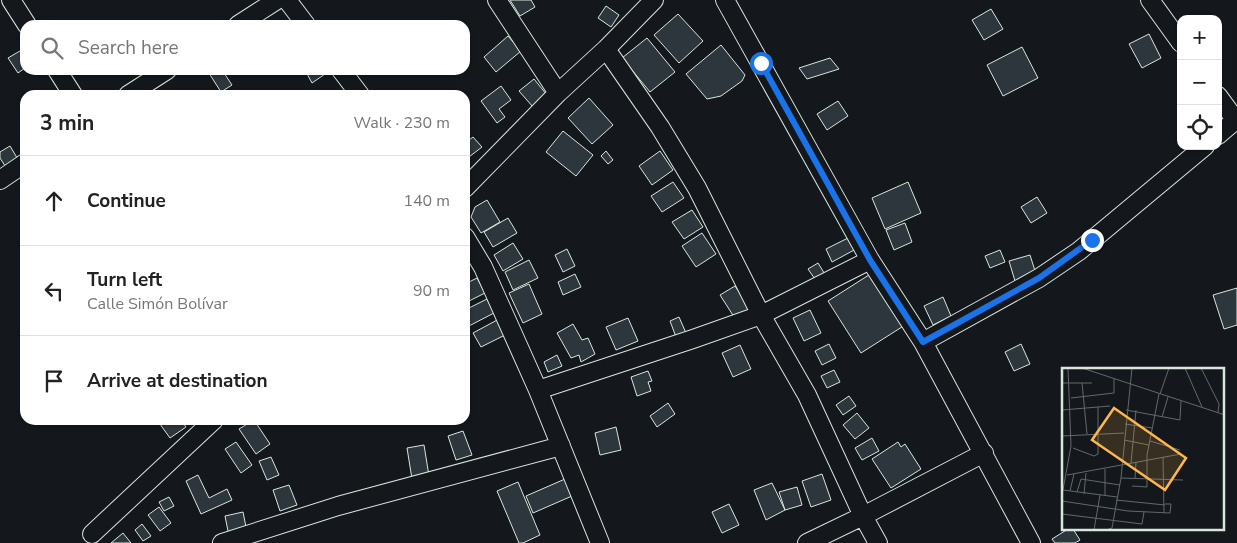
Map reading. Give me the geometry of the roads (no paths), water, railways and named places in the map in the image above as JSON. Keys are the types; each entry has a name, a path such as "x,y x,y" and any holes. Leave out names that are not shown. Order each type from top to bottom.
{"street":[{"path":"10,0 24,20"},
{"path":"246,20 277,0"},
{"path":"287,0 302,20"},
{"path":"497,0 558,93"},
{"path":"470,183 558,93 606,49 654,0"},
{"path":"725,0 870,260 923,342 1032,543"},
{"path":"1150,0 1177,37"},
{"path":"606,49 660,127 697,188 761,315 807,395 863,516 878,543"},
{"path":"59,75 70,90"},
{"path":"136,90 159,75"},
{"path":"345,75 356,90"},
{"path":"1222,101 1237,120 1222,132"},
{"path":"923,342 1039,278 1080,251 1200,150"},
{"path":"0,180 20,166"},
{"path":"470,245 483,267 538,390 600,543"},
{"path":"538,390 761,315 870,260"},
{"path":"92,534 209,425"},
{"path":"222,543 338,506 561,446"},
{"path":"807,543 984,454"}]}
